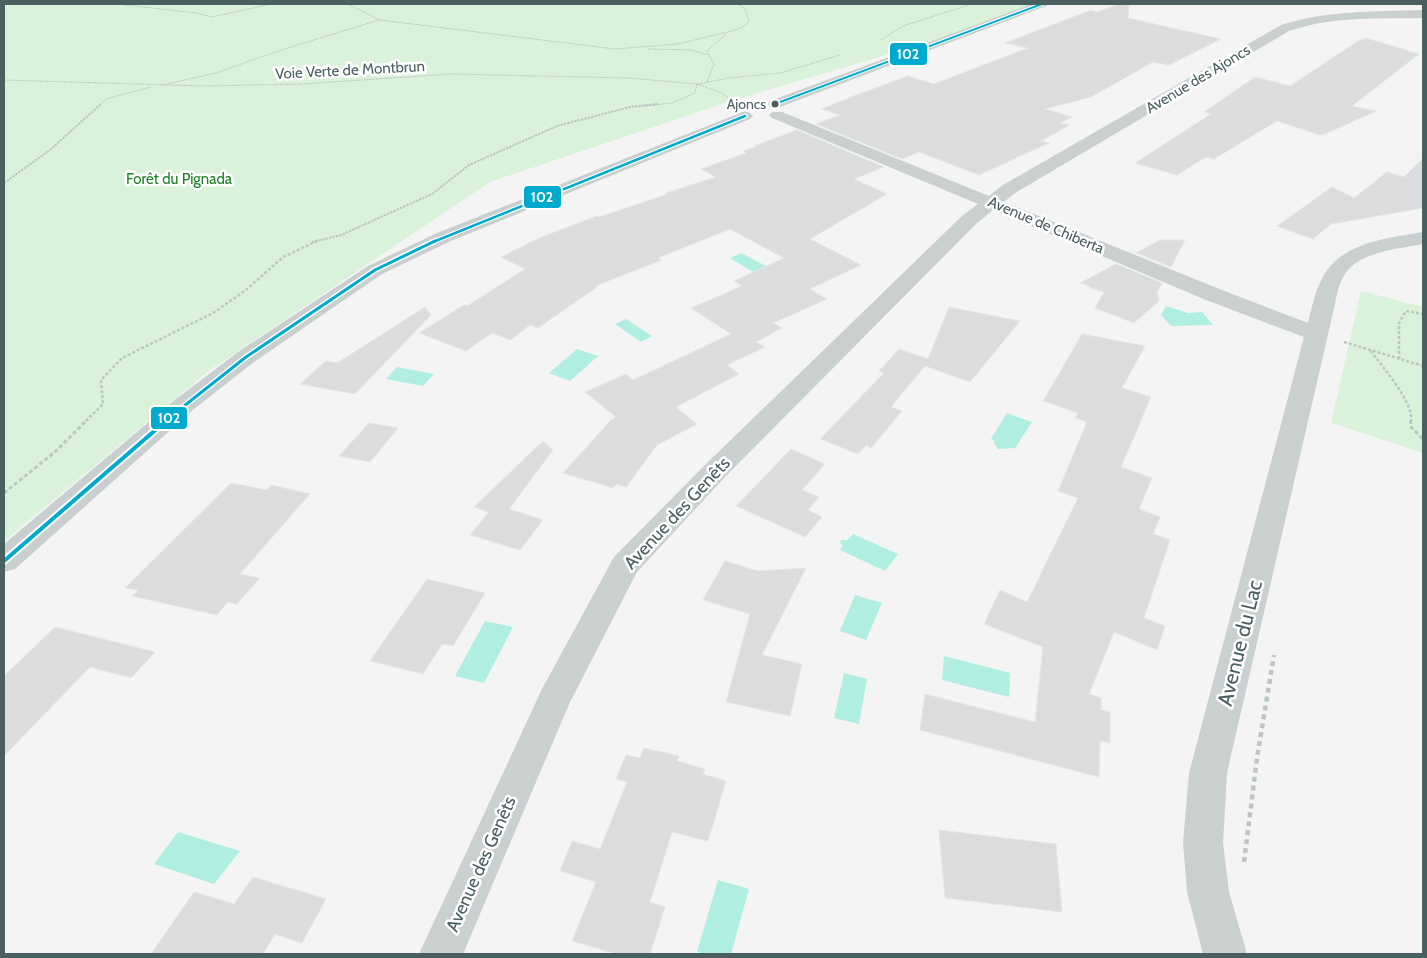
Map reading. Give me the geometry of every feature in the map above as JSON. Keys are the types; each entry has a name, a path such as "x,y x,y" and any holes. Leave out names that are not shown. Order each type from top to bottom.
{"main road":[{"path":"4,561 185,404 246,357 376,270 444,237 842,76 1042,4"}],"street":[{"name":"Avenue des Ajoncs","path":"993,202 1009,190 1285,28 1298,23 1338,17 1423,14"},
{"name":"Avenue de Chiberta","path":"761,110 993,202 1214,295 1327,337"},
{"name":"Avenue des Genêts","path":"441,954 554,698 625,564 715,471 969,220 993,202"},
{"name":"Avenue du Lac","path":"1225,954 1208,892 1203,843 1208,773 1327,337 1333,276 1342,264 1366,251 1423,238"}],"path":[{"path":"117,4 196,13 212,17 271,4"},
{"path":"348,4 380,20 599,47 691,50 708,55"},
{"path":"633,49 678,44 727,33 743,26 749,21 745,10 738,4"},
{"path":"876,42 904,26 972,4"},
{"path":"4,183 69,134 106,99 216,73 278,51 380,20"},
{"path":"707,82 714,64 708,55 708,48 727,33"},
{"name":"Voie Verte de Montbrun","path":"4,80 156,86 303,84 450,74 629,78 697,84 737,77 780,73 845,53"},
{"path":"4,493 56,451 103,404 100,380 122,358 213,313 246,290 283,256 310,243 341,235 432,194 469,165 557,126 630,107 672,103 695,93 697,84"},
{"path":"1398,359 1399,323 1406,312 1423,314"},
{"path":"1327,337 1423,366"},
{"path":"1371,351 1404,397 1412,415 1410,426 1418,436 1423,438"},
{"path":"1244,864 1257,758 1275,645"}],"green space":[{"name":"Forêt du Pignada","path":"4,4 1045,4 991,24 734,100 490,182 210,370 4,541"},
{"path":"1361,291 1423,307 1423,453 1331,423"}],"shaded area":[{"path":"741,253 766,266 759,271 753,272 730,258"},
{"path":"1166,306 1188,313 1202,312 1213,325 1171,326 1161,315"},
{"path":"626,319 652,336 641,342 615,324"},
{"path":"577,349 598,356 570,381 549,373"},
{"path":"397,367 434,374 423,386 386,379"},
{"path":"1007,413 1032,422 1015,448 998,449 994,443 995,441 991,439"},
{"path":"853,534 898,554 885,571 840,550 843,546 840,543 841,540 847,540"},
{"path":"855,595 882,603 866,640 840,631"},
{"path":"485,621 513,627 484,683 455,676"},
{"path":"944,656 1010,673 1009,697 942,680"},
{"path":"844,673 867,679 859,724 834,718"},
{"path":"178,832 240,851 214,884 154,864"},
{"path":"718,880 749,889 731,954 703,954 697,952"}],"building":[{"path":"1119,4 1129,4 1128,18 1221,39 1169,65 1153,62 1091,97 1045,109 1072,117 1060,123 1070,125 1041,141 1049,143 979,175 919,152 902,159 816,124 840,115 822,109 851,97 908,76 934,84 1028,48 1005,43 1091,10 1097,12"},
{"path":"1366,38 1419,54 1352,106 1376,111 1320,135 1277,121 1214,159 1206,157 1177,175 1135,163 1211,114 1204,112 1255,77 1290,86 1358,41"},
{"path":"797,130 884,167 854,179 887,194 810,239 861,265 810,289 827,299 773,323 782,328 756,342 765,347 727,365 739,374 676,407 697,424 657,445 626,487 617,484 613,488 563,473 611,420 616,417 585,392 626,374 633,380 731,334 691,308 742,286 734,281 784,258 730,229 658,258 662,260 595,286 597,287 538,328 530,325 510,340 492,333 466,351 419,333 464,305 467,306 525,269 501,257 539,238 597,216 599,217 716,177 701,169 746,153 743,151"},
{"path":"1423,158 1423,208 1331,224 1313,239 1277,226 1332,187 1354,198 1387,172 1404,177"},
{"path":"1160,240 1185,240 1171,267 1136,253"},
{"path":"1116,264 1162,283 1157,293 1159,301 1134,323 1095,308 1104,292 1080,283"},
{"path":"425,307 431,315 355,394 300,384 326,361 337,363"},
{"path":"949,307 1020,321 970,382 925,366 891,407 902,411 871,448 866,445 858,454 820,439 884,373 879,371 899,349 928,359"},
{"path":"1082,334 1145,346 1122,388 1151,397 1121,467 1152,478 1139,509 1160,517 1153,534 1170,540 1144,618 1165,626 1157,650 1114,632 1089,694 1101,698 1101,710 1110,712 1110,743 1100,741 1099,777 920,730 925,694 1035,722 1043,647 984,624 1000,590 1027,602 1078,498 1058,491 1087,422 1075,418 1078,413 1043,401"},
{"path":"369,423 398,428 370,462 339,456"},
{"path":"543,441 553,450 509,509 543,520 520,550 470,535 489,512 474,507"},
{"path":"791,449 825,464 802,490 819,497 808,510 822,517 805,537 736,506"},
{"path":"231,483 267,490 271,485 310,494 240,574 260,578 237,604 228,602 217,615 132,596 138,590 125,588"},
{"path":"725,561 757,571 806,568 762,655 802,664 790,716 726,702 750,614 703,600"},
{"path":"427,579 485,593 453,646 442,644 423,674 370,661"},
{"path":"55,627 155,652 131,678 90,667 4,756 4,676"},
{"path":"644,748 679,756 677,761 705,769 703,774 726,781 708,841 672,832 650,902 665,907 650,954 616,954 572,941 596,882 560,871 572,841 600,849 627,782 616,779 626,755 640,758"},
{"path":"939,830 1056,844 1062,912 945,898"},
{"path":"253,877 326,899 302,943 275,934 263,954 151,954 194,892 234,904"}],"transit line":[{"name":"102","path":"775,104 1042,4"},
{"name":"102","path":"4,561 185,404 246,357 375,270 444,237 745,116"}],"place":[{"name":"Ajoncs","path":"775,104"}]}
